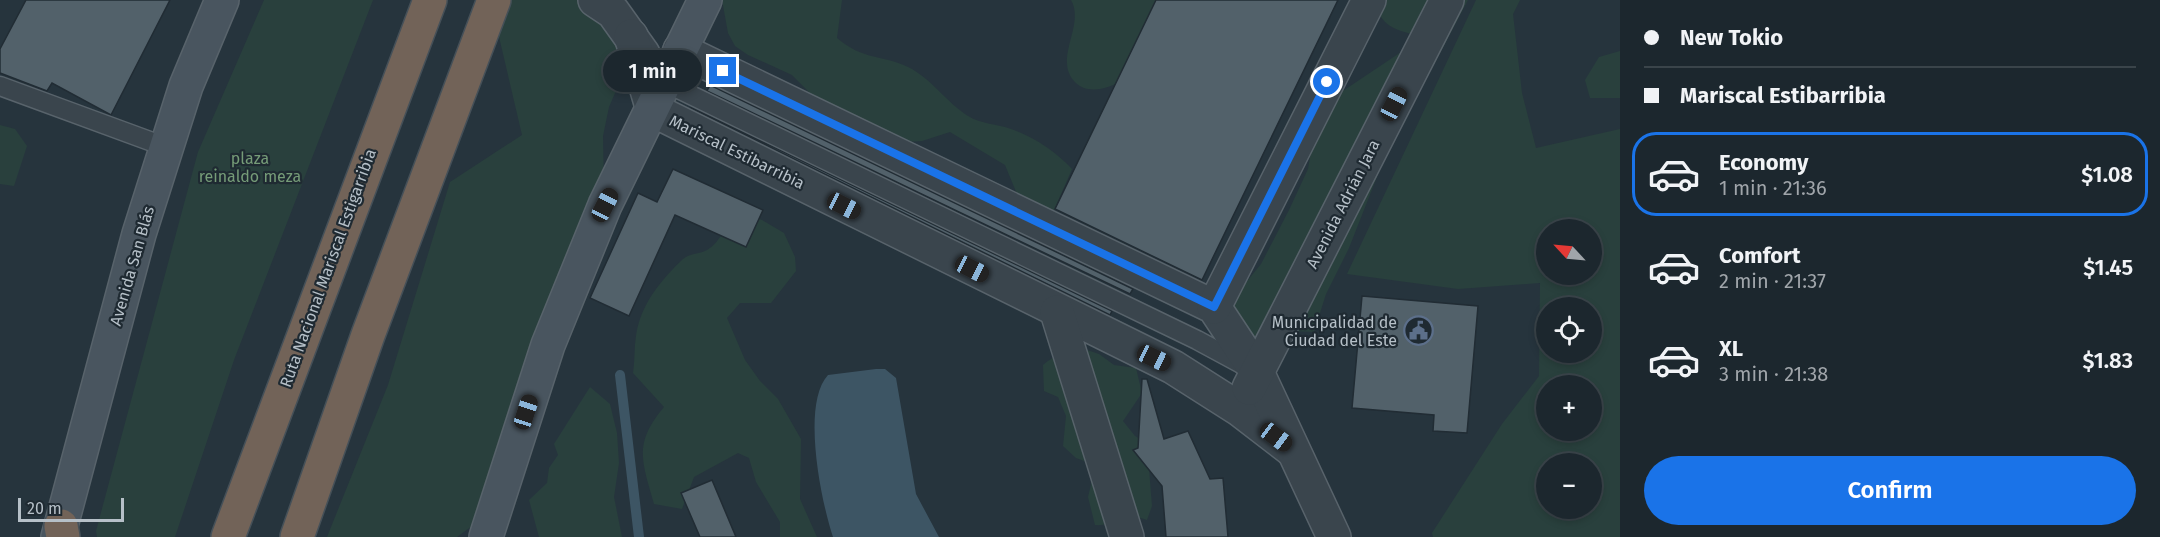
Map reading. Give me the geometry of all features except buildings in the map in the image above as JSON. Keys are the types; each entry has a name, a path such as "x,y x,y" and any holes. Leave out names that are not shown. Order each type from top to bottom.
{"highway":[{"name":"Ruta Nacional Mariscal Estigarribia","path":"228,537 390,101 430,0"},
{"path":"297,537 368,336 494,0"}],"street":[{"name":"Avenida San Blás","path":"61,533 139,234 186,86 222,0"},
{"path":"595,0 613,12 631,36 658,96"},
{"path":"486,537 548,345 605,205 705,0"},
{"path":"680,50 1214,307 1369,0"},
{"name":"Avenida Adrián Jara","path":"1239,409 1447,0"},
{"name":"Mariscal Estibarribia","path":"658,96 1057,312 1173,368 1239,409 1295,452"},
{"name":"Mariscal Estibarribia","path":"1214,307 1257,372 1334,537"},
{"path":"1057,312 1127,537"}],"lane":[{"path":"0,86 90,112 166,147"},
{"name":"Mariscal Estibarribia","path":"658,96 1197,340 1257,372"}],"green space":[{"name":"plaza reinaldo meza","path":"264,0 373,0 234,360 175,537 97,537 96,531 198,152"},
{"path":"506,0 611,0 625,70 609,107 603,136 604,194 472,526 457,537 327,537 388,385 450,182 522,135 496,24"},
{"path":"722,0 842,0 837,38 864,54 898,63 917,72 968,116 1028,136 1052,151 1072,169 1053,213 1026,206 1017,194 1005,165 950,132 922,141 906,142 825,108 792,75 748,55 735,46 728,33"},
{"path":"1071,0 1171,0 1128,74 1114,84 1094,89 1084,88 1077,84 1068,71 1067,55 1075,15"},
{"path":"1375,0 1468,0 1384,159 1349,248 1326,294 1314,332 1272,330 1248,340 1233,337 1231,301 1261,264 1289,210 1308,169 1314,134 1328,101 1410,46 1412,34 1387,24"},
{"path":"1476,0 1520,0 1513,14 1522,93 1536,148 1620,129 1620,537 1433,537 1432,533 1502,424 1536,380 1536,441 1602,441 1602,375 1539,375 1539,363 1602,363 1602,297 1540,297 1540,285 1602,285 1602,219 1536,219 1536,283 1458,289 1347,274"},
{"path":"1620,51 1620,98 1590,98 1585,80 1599,57"},
{"path":"0,125 15,129 27,146 14,186 0,184"},
{"path":"733,210 762,220 784,233 795,257 796,271 771,303 740,303 727,318 745,360 760,381 778,399 801,439 800,499 817,537 780,537 780,522 756,482 749,458 738,453 694,477 682,509 654,504 646,476 644,443 654,420 664,407 633,373 638,325 647,304 660,284 683,259 705,251 715,244 726,228"},
{"path":"1087,350 1099,354 1114,365 1136,368 1142,393 1123,421 1135,436 1147,443 1152,506 1147,520 1131,516 1108,524 1095,525 1088,497 1093,476 1087,462 1076,458 1063,446 1066,416 1058,397 1044,391 1043,365 1063,354"},
{"path":"590,387 610,404 617,433 619,463 614,497 622,537 539,537 529,500 547,483 549,468 558,455 554,444"}],"water":[{"path":"885,369 896,378 916,494 939,537 833,537 823,501 816,453 816,407 820,389 828,375"}],"waterway":[{"path":"620,375 639,537"}],"place":[{"name":"Municipalidad de Ciudad del Este","path":"1418,331"}],"route":[{"path":"723,71 1214,307 1327,82"}]}
